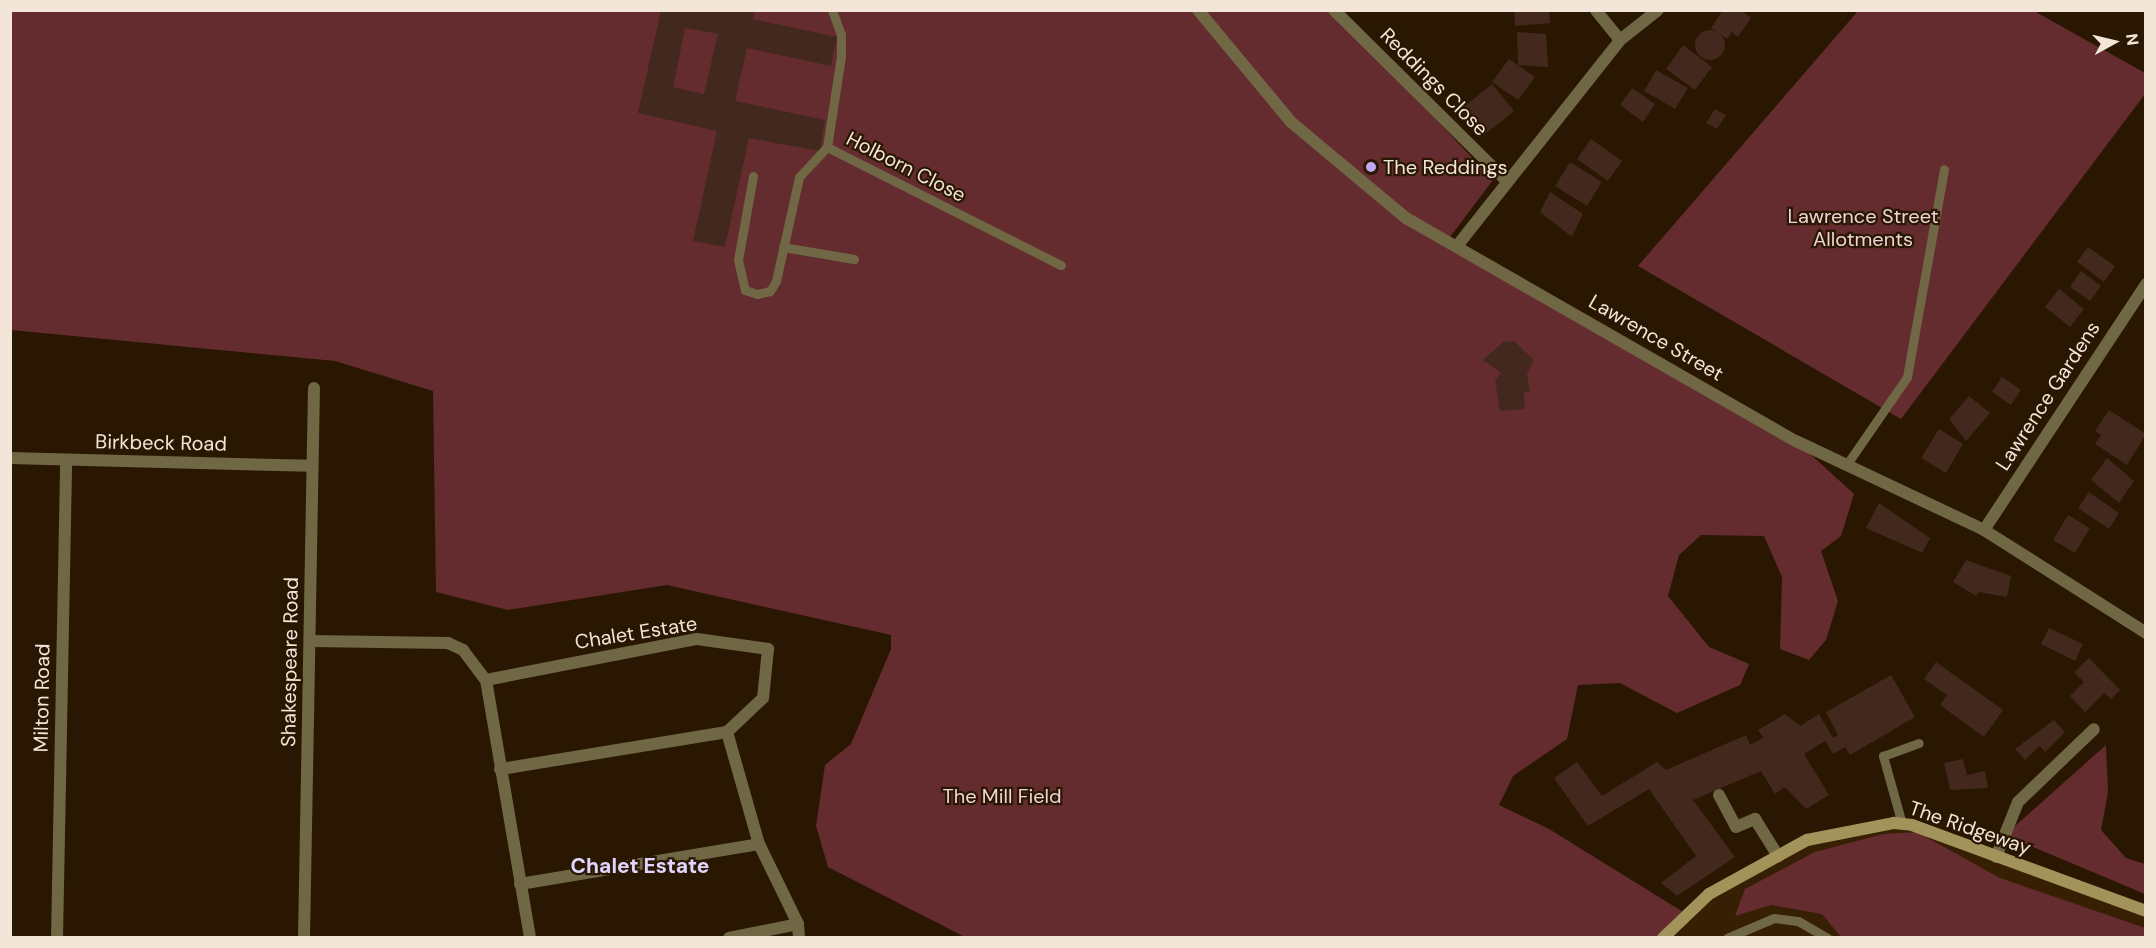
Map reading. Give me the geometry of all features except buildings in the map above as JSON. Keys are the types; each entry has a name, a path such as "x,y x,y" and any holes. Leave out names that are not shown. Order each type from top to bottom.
{"main road":[{"name":"The Ridgeway","path":"1663,938 1709,894 1807,840 1902,824 2145,911"}],"street":[{"name":"Lawrence Street","path":"1198,10 1291,122 1406,218 1796,441 1984,530 2145,633"},
{"name":"Reddings Close","path":"1334,10 1507,182"},
{"path":"1596,10 1620,40"},
{"path":"1457,246 1620,40 1658,10"},
{"name":"Lawrence Gardens","path":"1984,530 2145,284"},
{"name":"Shakespeare Road","path":"304,938 311,641 310,466 315,388"},
{"name":"Birkbeck Road","path":"10,458 310,466"},
{"name":"Milton Road","path":"57,938 66,460"},
{"name":"Chalet Estate","path":"486,680 698,639 768,649 762,698 727,732"},
{"path":"311,641 448,643 463,650 486,680 530,938"},
{"path":"1996,857 2018,802 2094,729"},
{"path":"500,769 727,732 759,844 798,924 799,938"},
{"path":"1719,795 1736,827 1755,819 1778,856"},
{"path":"520,885 759,844"},
{"path":"729,938 798,924"}],"lane":[{"name":"Holborn Close","path":"832,10 841,35 841,56 827,147 1061,265"},
{"path":"753,176 738,260 745,290 770,291 799,177 827,147"},
{"path":"1847,464 1907,377 1944,169"},
{"path":"783,247 854,259"},
{"path":"1902,824 1883,756 1919,743"},
{"path":"1727,938 1774,918 1798,921 1827,938"}],"shaded area":[{"path":"1894,823 2145,911 2145,937 1663,938 1678,920 1807,840"}],"green space":[{"name":"The Mill Field","path":"10,11 1334,11 1493,180 1447,241 1796,441 1854,494 1841,536 1821,551 1838,601 1826,640 1809,660 1780,649 1782,577 1764,536 1701,535 1679,555 1668,596 1709,647 1749,664 1740,685 1677,713 1620,683 1578,685 1567,739 1513,776 1499,805 1549,829 1688,915 1670,937 965,937 828,867 816,826 825,765 851,744 891,649 891,635 667,585 508,610 436,592 433,391 335,361 11,330"},
{"name":"Lawrence Street Allotments","path":"1858,11 2034,11 2145,73 2145,94 1901,419 1638,266"},
{"path":"2106,745 2108,792 2101,830 2126,858 2145,864 2145,894 2005,835"},
{"path":"1917,832 2000,878 2145,928 2145,937 1841,937 1822,914 1771,905 1735,916 1745,889 1815,852 1883,834"}],"place":[{"name":"The Reddings","path":"1371,167"}],"district":[{"name":"Chalet Estate","path":"640,866"}]}
